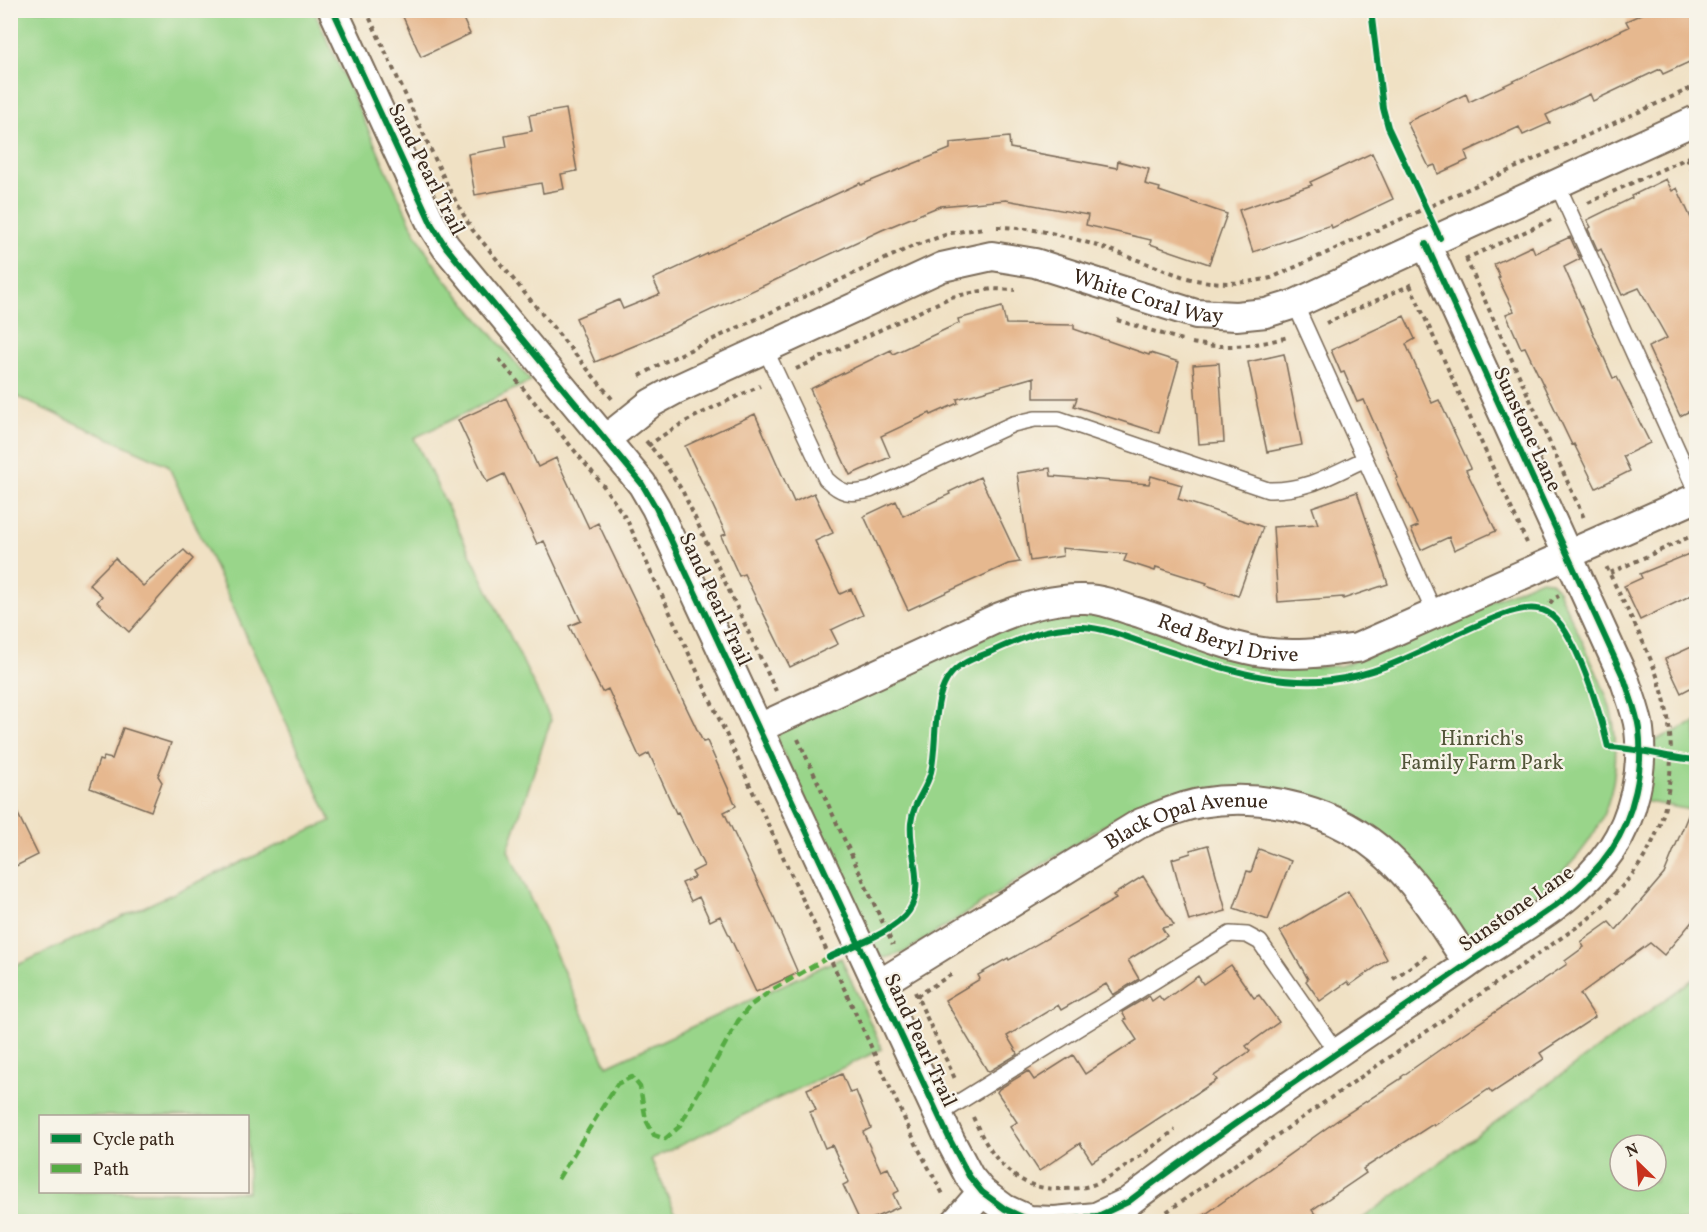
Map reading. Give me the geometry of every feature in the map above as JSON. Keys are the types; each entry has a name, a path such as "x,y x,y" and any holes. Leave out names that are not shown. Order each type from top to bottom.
{"street":[{"name":"Sand Pearl Trail","path":"333,10 432,225 446,247 606,439 642,484 656,508 938,1116 969,1176 982,1192 1005,1209 1029,1221"},
{"name":"White Coral Way","path":"606,439 651,403 942,267 992,256 1035,263 1196,314 1236,316 1266,313 1295,304 1696,120"},
{"name":"Sunstone Lane","path":"1029,1221 1096,1217 1128,1202 1337,1053 1550,909 1592,875 1611,850 1623,827 1632,803 1641,751 1639,726 1625,681 1556,529 1433,241"},
{"name":"Red Beryl Drive","path":"753,716 1000,616 1028,606 1056,600 1087,598 1107,603 1255,651 1318,654 1357,648 1696,498"},
{"name":"Black Opal Avenue","path":"878,986 1139,824 1170,811 1228,800 1281,803 1332,819 1358,835 1388,856 1410,881 1468,963"},
{"path":"959,1218 982,1192"}],"lane":[{"path":"1557,184 1696,491"},
{"path":"1295,304 1436,614"},
{"path":"765,349 826,479 839,491 856,493 870,490 1013,424 1035,419 1059,419 1268,490 1287,491 1308,486 1365,459"},
{"path":"938,1116 1230,934 1247,935 1260,942 1337,1053"}],"path":[{"path":"635,379 662,363 898,253 951,233 988,227 1032,230 1082,242 1207,283 1228,284 1271,278 1696,86"},
{"path":"1683,148 1696,179"},
{"path":"1421,198 1426,208 1433,241"},
{"path":"1152,1221 1587,920 1615,895 1630,877 1652,843 1665,804 1671,757 1670,738 1667,715 1655,671 1466,259"},
{"path":"1410,285 1538,568"},
{"path":"499,359 602,484 627,520 935,1183 959,1218"},
{"path":"611,398 618,392"},
{"path":"1516,547 1594,512"},
{"path":"1545,611 1553,598 1696,534"},
{"path":"718,717 753,716 786,685"},
{"path":"1422,947 1444,980"},
{"path":"861,1026 957,971"}],"green space":[{"path":"11,10 314,11 414,230 431,259 531,381 414,438 551,720 508,850 607,1066 841,958 882,1049 651,1159 679,1221 11,1221 11,968 331,821 168,465 11,394"},
{"name":"Hinrich's Family Farm Park","path":"1539,580 1550,581 1557,588 1595,668 1609,704 1616,749 1610,796 1600,823 1586,846 1568,867 1524,904 1476,935 1463,936 1406,862 1235,787 1191,790 1152,800 1114,819 905,952 885,958 879,955 777,740 779,733 1012,624 1050,612 1099,613 1311,667 1340,666 1369,656"},
{"path":"1696,722 1696,811 1643,801 1649,743"},
{"path":"1696,977 1696,1221 1359,1221"}],"building":[{"path":"400,10 459,10 470,34 421,57"},
{"path":"1651,10 1696,10 1696,59 1663,74 1660,69 1593,101 1590,94 1546,115 1550,123 1523,135 1519,127 1465,152 1468,160 1438,174 1435,165 1429,167 1407,122 1466,94 1469,102 1629,27 1626,21"},
{"path":"566,109 577,171 561,174 564,189 543,193 541,183 475,195 468,154 507,147 505,136 532,131 529,115"},
{"path":"1009,137 1010,148 1117,168 1118,161 1149,169 1145,184 1227,214 1209,264 1150,244 1151,240 1086,225 1088,215 1006,200 940,206 882,230 641,343 595,362 576,318 619,300 623,309 660,294 653,279 860,183 861,185 950,149 950,143"},
{"path":"1372,153 1393,199 1332,228 1331,225 1253,252 1239,210 1312,185 1310,182"},
{"path":"1666,179 1672,191 1677,188 1696,229 1696,408 1680,416 1648,347 1667,338 1639,288 1622,295 1601,249 1598,251 1588,229 1591,227 1587,220"},
{"path":"1570,237 1580,259 1564,267 1613,378 1617,377 1650,443 1623,456 1630,471 1596,488 1574,444 1572,445 1525,347 1521,348 1506,314 1514,311 1498,278 1500,277 1494,264 1532,246 1535,253"},
{"path":"1002,307 1006,324 1074,325 1074,329 1149,355 1150,353 1179,362 1159,433 1074,406 1077,398 1034,398 1034,377 957,399 958,403 931,415 930,413 881,436 890,457 850,475 810,389 891,350 893,354 959,323 958,319"},
{"path":"1404,316 1415,339 1406,344 1432,403 1439,400 1471,468 1466,470 1496,531 1454,550 1449,537 1421,550 1411,529 1418,526 1364,400 1357,402 1331,350"},
{"path":"1284,354 1302,445 1267,452 1248,362"},
{"path":"1219,363 1224,442 1199,444 1193,365"},
{"path":"506,398 538,467 556,458 589,528 598,523 703,742 707,741 736,806 724,812 798,973 756,992 720,916 710,921 699,897 691,901 682,883 695,877 692,872 704,866 678,812 676,813 649,753 640,758 608,689 602,692 569,626 581,621 544,541 537,544 504,474 487,482 458,420"},
{"path":"755,414 794,502 814,493 833,533 815,541 840,594 851,589 863,615 831,630 838,644 790,667 744,574 739,576 721,536 726,534 685,446"},
{"path":"1050,468 1051,476 1149,484 1151,476 1182,485 1178,499 1263,527 1238,596 1206,585 1207,583 1156,567 1155,571 1124,561 1127,554 1062,548 1063,556 1030,561 1017,473"},
{"path":"980,477 1020,562 1008,564 908,610 864,516 896,501 903,516"},
{"path":"1357,492 1388,584 1343,599 1343,597 1278,602 1273,527 1318,524 1312,507"},
{"path":"184,550 193,559 129,632 97,602 102,596 89,584 115,558 143,586"},
{"path":"1696,551 1696,593 1640,620 1624,586 1642,578 1640,574"},
{"path":"1696,645 1696,685 1681,693 1665,659"},
{"path":"123,728 171,743 158,776 162,782 151,811 90,788 99,760 102,761 104,757 112,759"},
{"path":"1696,796 1696,917 1664,955 1650,943 1580,994 1595,1017 1540,1053 1544,1059 1492,1093 1489,1089 1363,1169 1366,1173 1312,1210 1320,1221 1196,1221 1342,1117 1567,964 1565,961 1584,947 1581,942 1609,922 1616,930 1664,874"},
{"path":"10,798 38,855 10,869"},
{"path":"1208,845 1226,911 1189,921 1172,859 1191,853 1190,850"},
{"path":"1259,849 1291,861 1268,920 1234,908 1247,871 1251,872"},
{"path":"1143,876 1174,925 1162,928 1167,936 1128,960 1139,979 1113,995 1106,984 1061,1010 1058,1005 1007,1036 1018,1054 988,1072 945,1000 980,979 978,975 1008,958 1009,960 1116,899 1113,895"},
{"path":"1348,891 1387,959 1350,985 1347,982 1320,1001 1306,981 1308,979 1280,931"},
{"path":"1231,965 1254,998 1259,995 1279,1022 1246,1046 1250,1051 1214,1076 1217,1080 1092,1162 1080,1143 1039,1171 1010,1127 1017,1122 997,1092 999,1089 1028,1071 1034,1080 1073,1055 1085,1074 1137,1040 1124,1020 1126,1019 1122,1012 1149,996 1152,1001 1159,996 1163,1001 1198,976 1203,984"},
{"path":"842,1074 850,1093 856,1091 871,1128 863,1132 881,1171 888,1168 899,1191 893,1194 899,1207 867,1221 860,1221 843,1185 849,1182 832,1145 825,1148 810,1112 816,1110 807,1089"}],"marked path":[{"path":"558,1179 617,1084 632,1077 640,1087 646,1120 654,1135 665,1139 679,1127 738,1021 751,1005 834,954"}],"cycle path":[{"path":"333,10 432,225 446,247 642,484 656,508 950,1140 969,1176 982,1192 1005,1209 1029,1220 1055,1221 1096,1217 1128,1202 1253,1111 1563,900 1597,868 1611,850 1626,822 1636,792 1640,744 1637,717 1625,681 1426,244"},
{"path":"1371,10 1383,108 1388,127 1440,238"},
{"path":"829,957 894,926 909,911 914,901 916,879 911,834 912,816 931,772 940,698 944,685 952,673 974,658 1025,637 1058,628 1099,629 1239,672 1262,677 1308,681 1355,676 1378,669 1488,620 1510,612 1538,609 1547,612 1557,621 1577,653 1593,694 1608,747 1696,760"}]}
